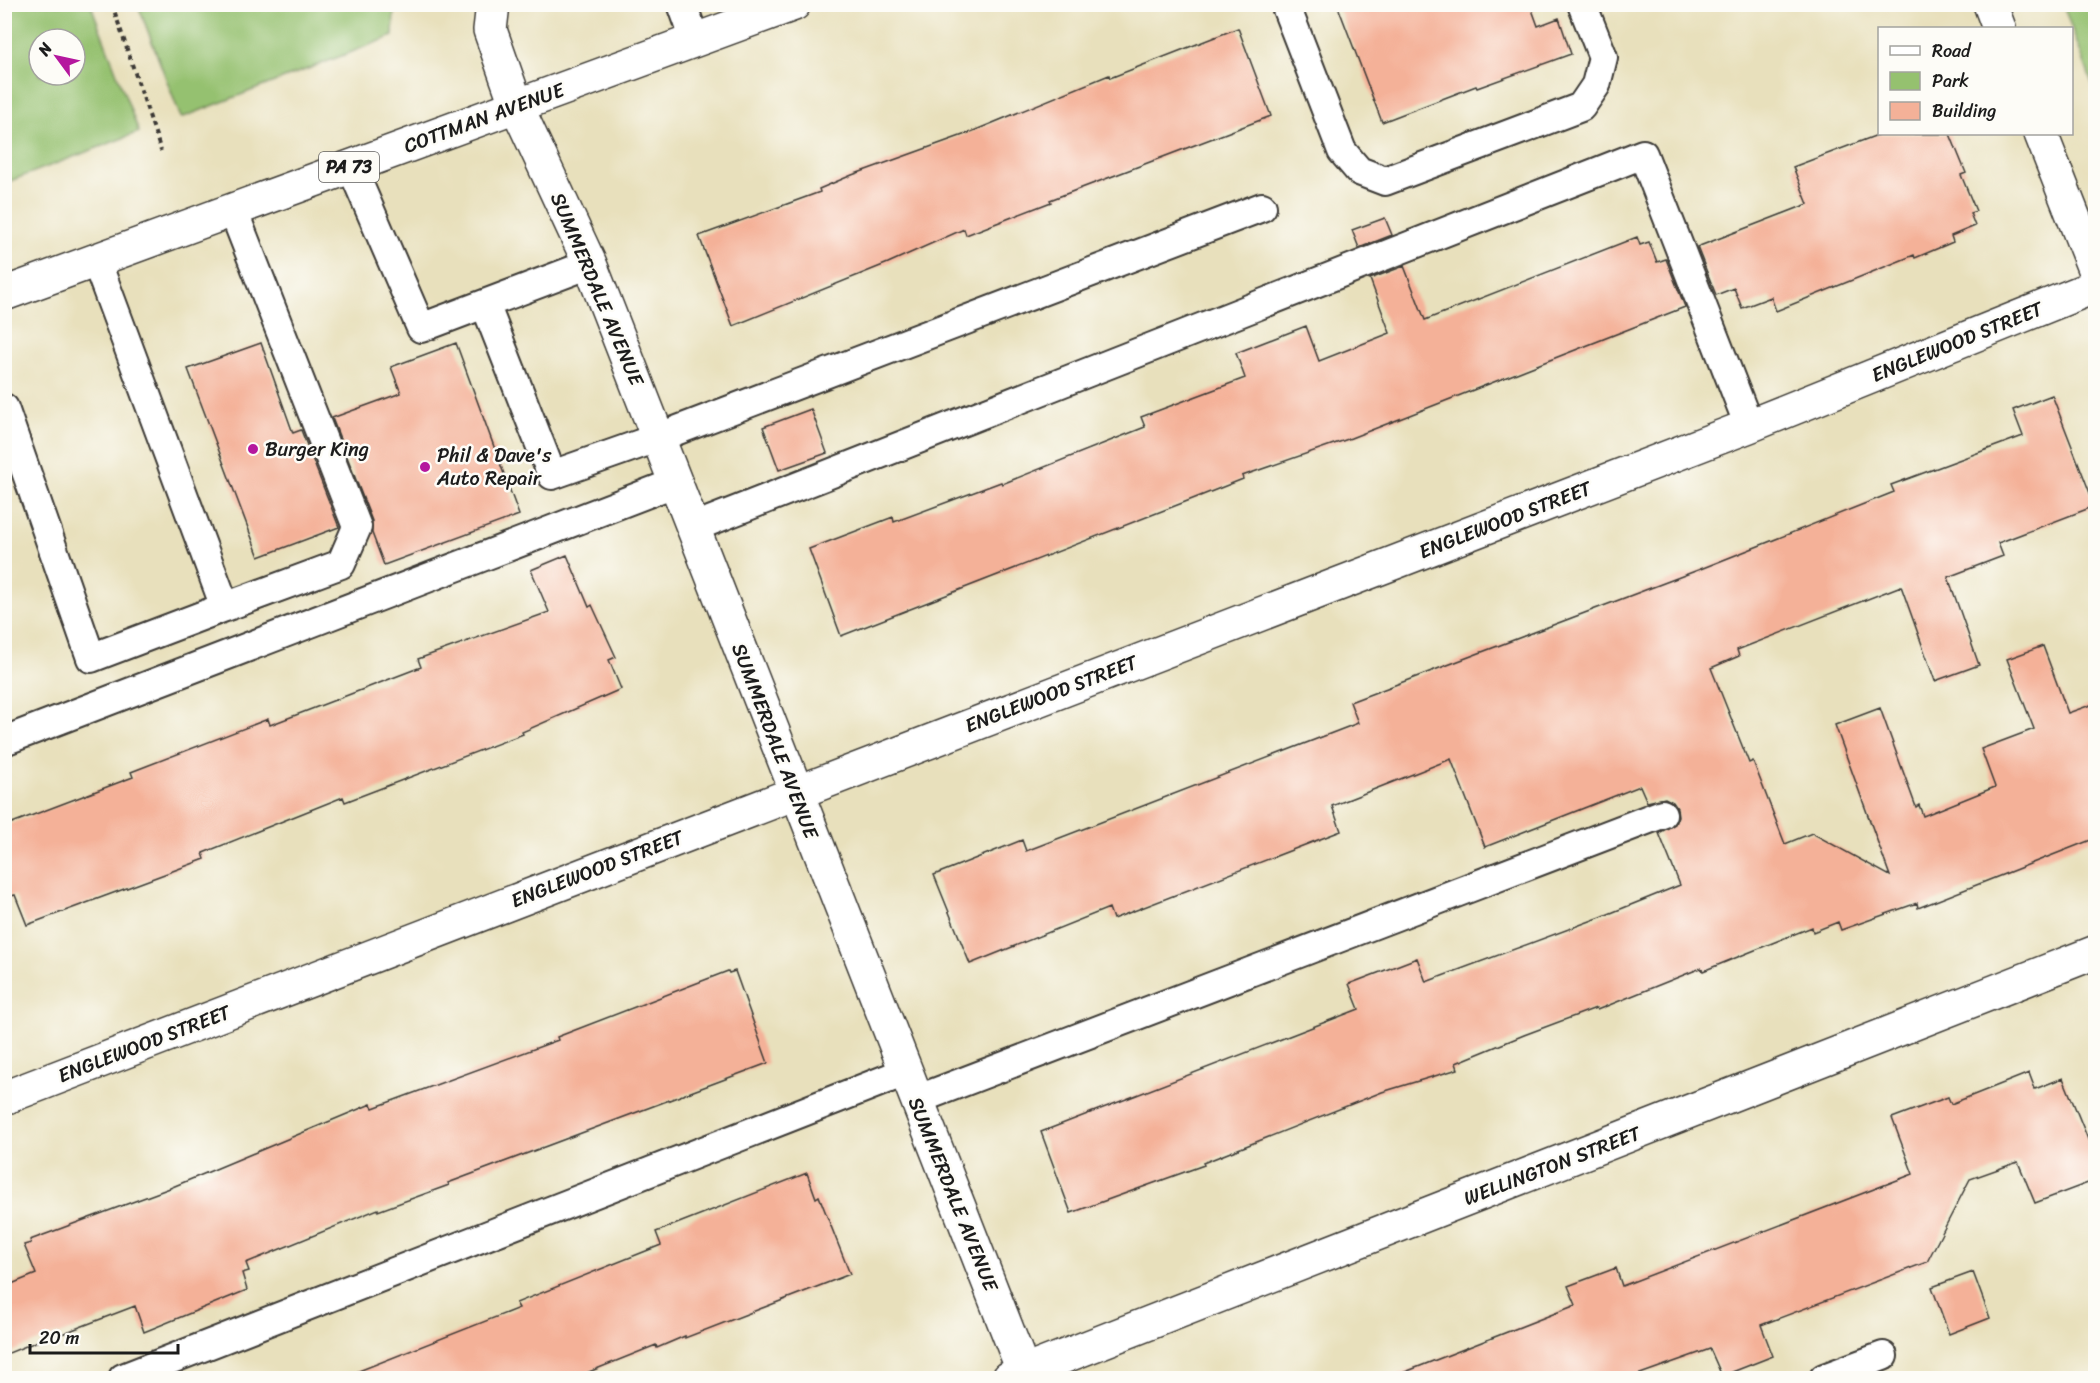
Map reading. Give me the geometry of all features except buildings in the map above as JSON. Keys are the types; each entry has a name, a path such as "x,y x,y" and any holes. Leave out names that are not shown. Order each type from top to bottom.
{"street":[{"name":"SUMMERDALE AVENUE","path":"493,4 490,30 517,107 590,264 910,1086 1020,1377"},
{"name":"COTTMAN AVENUE","path":"4,294 794,4"},
{"path":"1990,4 1999,27"},
{"path":"2041,135 2096,274"},
{"name":"ENGLEWOOD STREET","path":"4,1098 1749,426 2096,286"},
{"name":"WELLINGTON STREET","path":"1020,1377 2096,952"}],"lane":[{"path":"682,4 695,40"},
{"path":"1285,4 1342,150 1359,171 1385,182 1581,107 1596,85 1603,57 1582,4"},
{"path":"692,528 1643,154 1749,426"},
{"path":"351,166 421,328 590,264"},
{"path":"485,304 552,476 1262,207"},
{"path":"4,408 92,658 341,564 357,527 233,210"},
{"path":"96,260 225,607"},
{"path":"4,741 674,483"},
{"path":"123,1378 910,1086 1662,814"},
{"path":"1824,1378 1883,1356"}],"path":[{"path":"112,4 161,151"}],"green space":[{"path":"5,4 91,5 139,132 5,183"},
{"path":"138,5 394,5 393,36 181,118"},
{"path":"2063,5 2095,5 2095,91 2073,27"}],"place":[{"name":"Burger King","path":"253,449"},
{"name":"Phil & Dave's Auto Repair","path":"425,467"}]}
